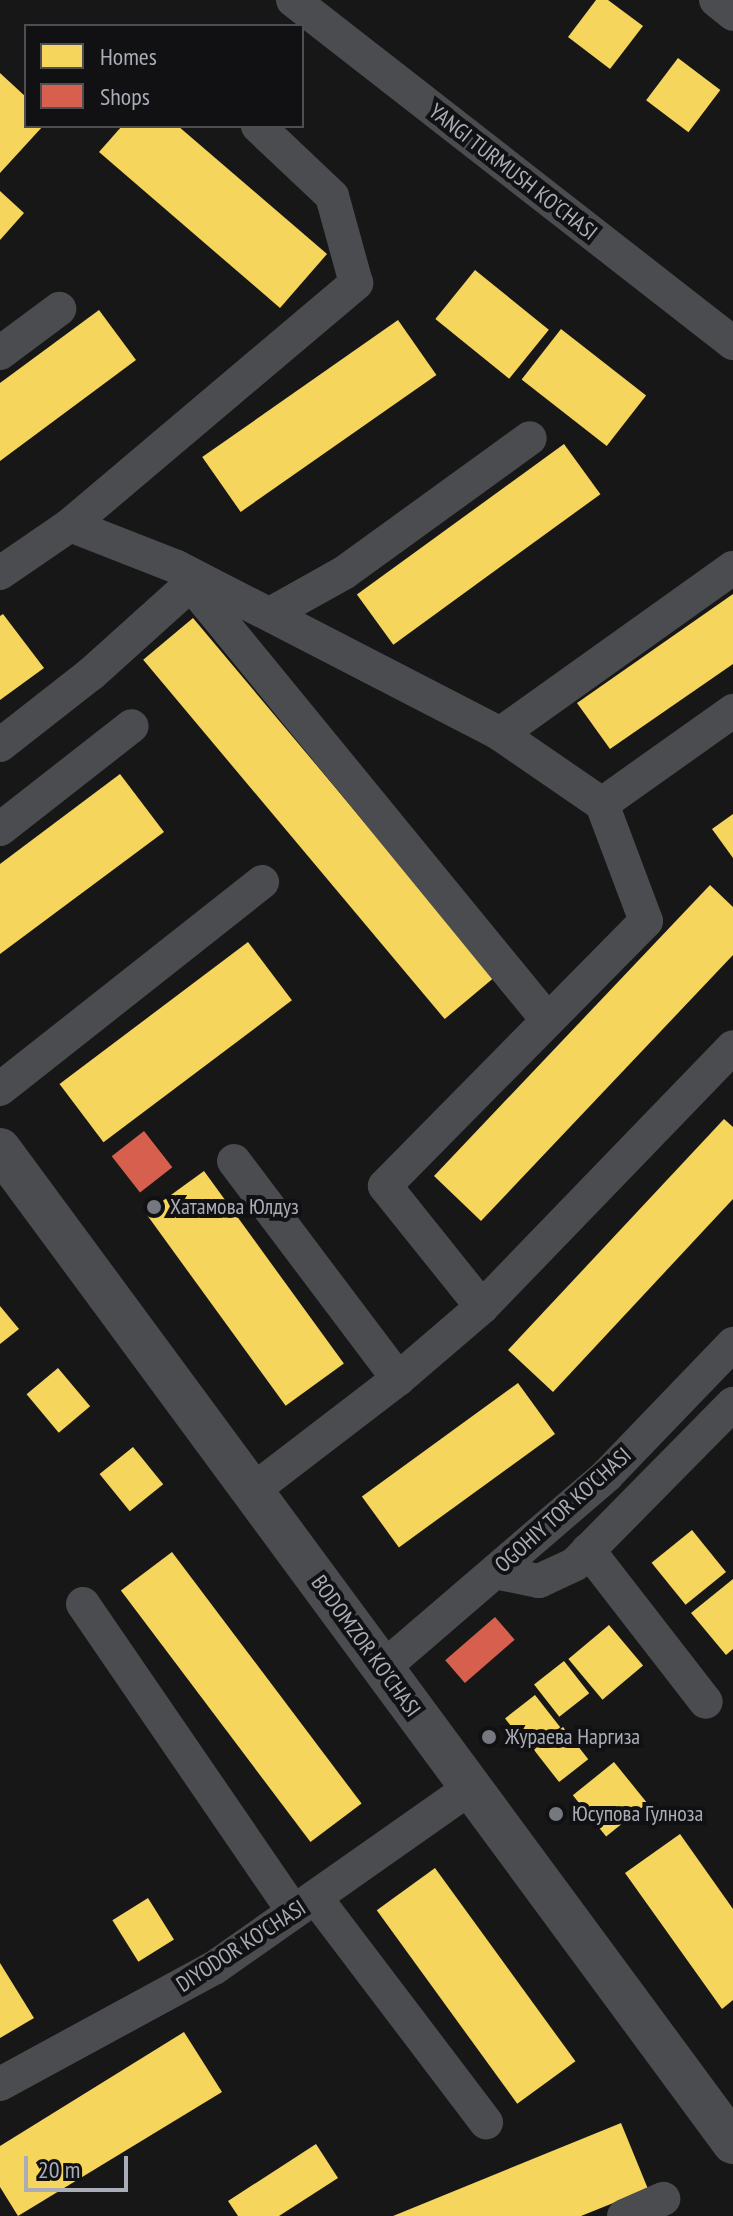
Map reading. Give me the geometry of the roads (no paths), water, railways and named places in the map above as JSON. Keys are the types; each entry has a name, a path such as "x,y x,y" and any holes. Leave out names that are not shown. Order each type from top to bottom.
{"street":[{"name":"YANGI TURMUSH KO'CHASI","path":"293,0 733,343"},
{"path":"716,0 733,14"},
{"path":"0,573 70,525 356,283 332,196 260,128"},
{"path":"0,353 59,309"},
{"path":"270,614 345,572 530,438"},
{"path":"70,525 270,614 500,734 602,804 646,921 546,1018 385,1186 482,1307"},
{"path":"500,734 733,568"},
{"path":"0,745 91,674 184,576"},
{"path":"184,576 546,1018"},
{"path":"602,804 733,711"},
{"path":"0,829 132,726"},
{"path":"0,1089 262,882"},
{"path":"251,1492 398,1379 482,1307 733,1047"},
{"name":"BODOMZOR KO'CHASI","path":"0,1149 733,2143"},
{"path":"234,1161 398,1379"},
{"name":"OGOHIY TOR KO'CHASI","path":"384,1667 607,1475 733,1344"},
{"path":"495,1572 539,1581 575,1564 733,1404"},
{"path":"588,1550 706,1702"},
{"path":"83,1604 305,1905 486,2122"},
{"name":"DIYODOR KO'CHASI","path":"0,2084 214,1968 469,1789"},
{"path":"624,2216 663,2199"}],"place":[{"name":"Хатамова Юлдуз","path":"154,1207"},
{"name":"Жураева Наргиза","path":"489,1737"},
{"name":"Юсупова Гулноза","path":"556,1814"}]}
